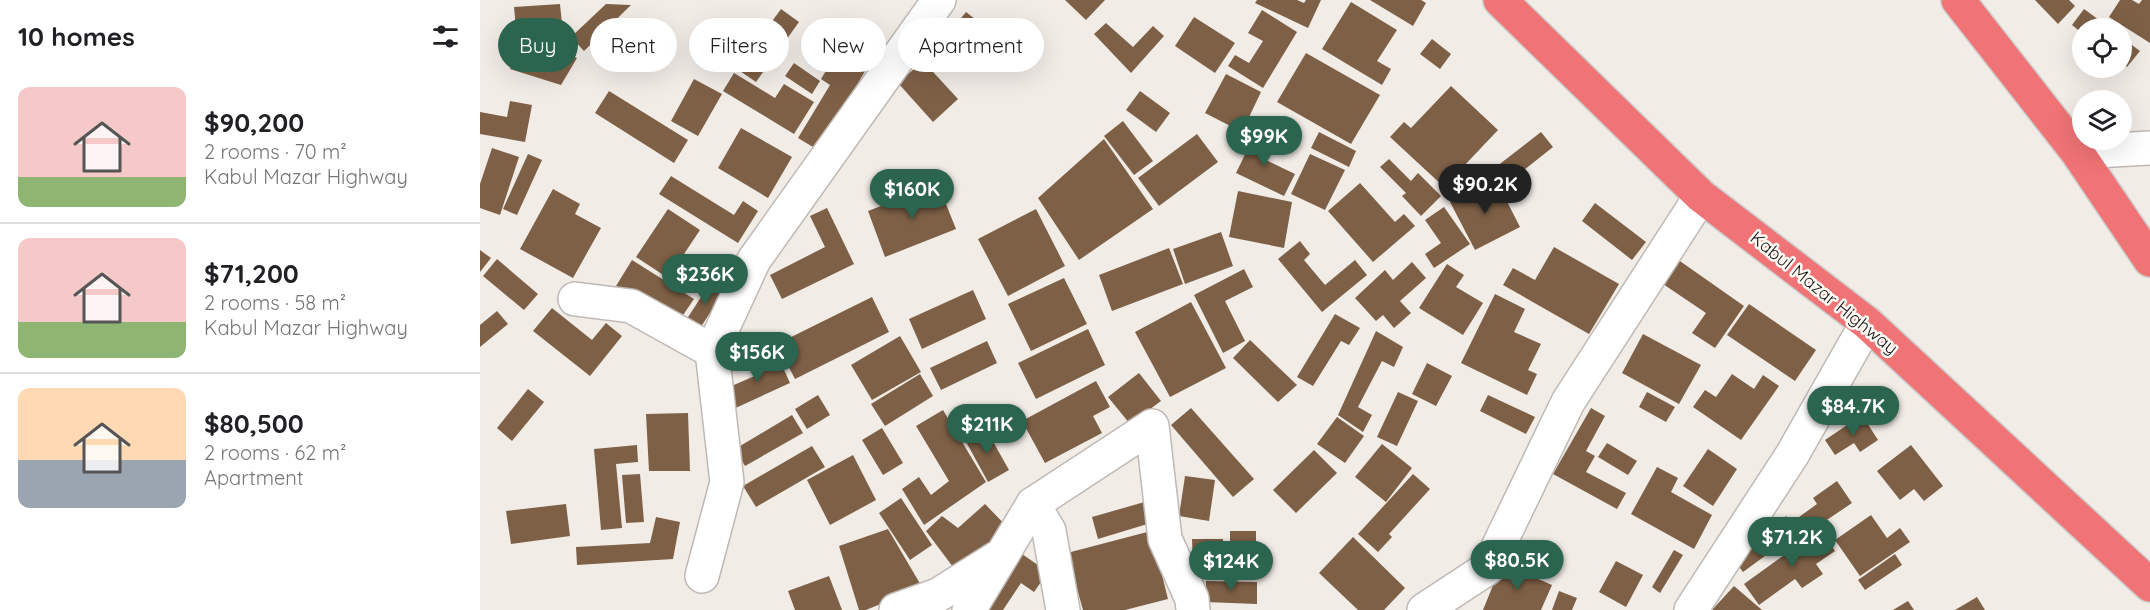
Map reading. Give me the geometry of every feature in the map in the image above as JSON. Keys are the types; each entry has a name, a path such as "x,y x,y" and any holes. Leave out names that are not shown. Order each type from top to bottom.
{"highway":[{"name":"Kabul Mazar Highway","path":"1500,0 1701,196 1867,322 2150,585"},
{"path":"1958,0 2077,152 2150,260"}],"street":[{"path":"702,576 727,482 712,351 754,260 939,0"},
{"path":"2077,152 2150,148"},
{"path":"1424,610 1488,568 1568,402 1701,196"},
{"path":"575,299 631,306 712,351"},
{"path":"1691,610 1792,455 1867,322"},
{"path":"969,610 1033,504 1152,426 1165,540 1192,599 1193,610"},
{"path":"1033,504 1049,531 1062,610"},
{"path":"896,610 938,595 1001,555"}],"building":[{"path":"1065,0 1105,0 1086,20"},
{"path":"1257,0 1297,0 1304,3 1306,0 1321,0 1308,28 1255,3"},
{"path":"1370,0 1421,0 1426,3 1413,26"},
{"path":"2035,0 2069,0 2075,6 2058,24"},
{"path":"2120,0 2132,0 2139,4 2142,0 2150,0 2150,43 2132,32 2132,18 2109,17"},
{"path":"1351,2 1397,30 1377,61 1391,69 1382,85 1322,49"},
{"path":"560,4 561,18 515,18 514,7"},
{"path":"606,4 631,5 618,18 591,18"},
{"path":"781,9 799,22 789,36 789,18 774,18"},
{"path":"2084,9 2096,18 2077,18"},
{"path":"1262,10 1297,32 1263,88 1228,66 1235,55 1249,63 1263,41 1248,33"},
{"path":"966,12 974,18 961,18"},
{"path":"1194,17 1235,43 1215,73 1175,46"},
{"path":"590,19 590,45 584,51 578,45 578,30"},
{"path":"1106,23 1133,47 1153,26 1164,36 1131,73 1094,34"},
{"path":"1432,39 1451,54 1440,69 1420,54"},
{"path":"2132,45 2140,51 2132,61"},
{"path":"1306,53 1380,95 1351,144 1277,102"},
{"path":"794,63 801,68 801,72 807,72 820,81 812,94 785,76"},
{"path":"520,72 569,72 561,85"},
{"path":"741,72 763,72 756,82"},
{"path":"825,72 865,72 818,150 798,138 830,85 821,79"},
{"path":"910,72 933,72 958,99 933,122 898,83"},
{"path":"734,73 775,98 784,84 814,102 794,134 723,91"},
{"path":"1226,74 1261,92 1242,132 1205,113"},
{"path":"694,79 722,94 698,136 671,121"},
{"path":"1451,86 1498,130 1444,187 1390,137 1404,122 1411,128"},
{"path":"609,91 688,140 674,163 595,113"},
{"path":"1140,91 1170,113 1156,132 1126,110"},
{"path":"510,101 532,105 525,142 480,134 480,112 507,117"},
{"path":"1123,121 1153,161 1134,175 1104,136"},
{"path":"741,128 792,157 768,198 718,168"},
{"path":"1319,132 1356,151 1349,167 1311,148"},
{"path":"1541,132 1553,147 1504,186 1492,170"},
{"path":"1197,134 1218,162 1159,206 1138,178"},
{"path":"1255,134 1274,143 1266,160 1295,174 1284,196 1236,173"},
{"path":"1104,139 1153,209 1079,260 1038,198"},
{"path":"492,148 519,157 500,215 480,208 480,184"},
{"path":"528,154 542,160 517,215 503,209"},
{"path":"1310,154 1345,170 1325,210 1291,194"},
{"path":"1389,159 1411,181 1418,173 1441,196 1421,216 1402,196 1406,193 1380,167"},
{"path":"671,176 734,215 743,201 758,211 738,243 659,194"},
{"path":"1496,180 1520,227 1475,250 1450,202"},
{"path":"1360,183 1395,222 1404,214 1415,226 1373,262 1328,211"},
{"path":"938,184 956,229 885,257 868,211"},
{"path":"553,189 580,204 575,214 601,228 573,278 520,249"},
{"path":"1238,191 1292,202 1284,248 1229,237"},
{"path":"1595,203 1646,242 1632,260 1582,221"},
{"path":"1444,207 1470,244 1434,268 1425,254 1441,243 1425,220"},
{"path":"827,208 854,264 782,299 770,275 825,247 810,216"},
{"path":"668,209 700,230 668,278 636,257"},
{"path":"1036,209 1065,266 1008,296 978,239"},
{"path":"1221,232 1233,266 1185,284 1173,249"},
{"path":"1300,241 1310,254 1304,260 1325,285 1355,260 1367,275 1322,312 1278,259"},
{"path":"1554,247 1619,284 1589,334 1503,285 1513,268 1535,280"},
{"path":"1169,248 1183,284 1112,311 1099,275"},
{"path":"480,250 491,258 480,272"},
{"path":"497,259 538,294 524,310 483,276"},
{"path":"1677,259 1744,306 1715,348 1692,333 1706,313 1660,282"},
{"path":"632,260 694,299 677,324 616,286"},
{"path":"1412,262 1426,278 1400,301 1411,313 1394,328 1383,315 1376,321 1355,298 1385,270 1393,280"},
{"path":"1447,264 1464,275 1456,287 1483,303 1463,335 1419,308"},
{"path":"1244,269 1253,287 1225,301 1245,341 1223,353 1194,295"},
{"path":"716,274 730,282 695,336 681,328"},
{"path":"1064,278 1087,324 1031,351 1008,304"},
{"path":"973,290 986,319 922,349 909,319"},
{"path":"1495,294 1525,309 1514,332 1541,344 1528,370 1537,374 1527,395 1461,363"},
{"path":"872,297 889,332 795,379 777,344"},
{"path":"1191,302 1226,368 1170,397 1135,332"},
{"path":"1749,304 1816,350 1795,381 1727,335"},
{"path":"552,308 592,340 606,323 622,336 590,376 533,331"},
{"path":"497,311 508,324 480,347 480,325"},
{"path":"1335,314 1360,328 1349,345 1341,341 1313,386 1297,377"},
{"path":"1088,329 1105,365 1036,399 1018,363"},
{"path":"1376,331 1403,347 1394,367 1382,361 1358,407 1372,415 1363,432 1338,415"},
{"path":"1643,334 1701,365 1679,404 1622,373"},
{"path":"900,336 921,372 872,400 851,365"},
{"path":"1250,340 1297,385 1278,402 1233,358"},
{"path":"987,341 997,363 941,390 930,368"},
{"path":"776,352 790,383 729,411 720,391 757,375 751,363"},
{"path":"1427,363 1452,376 1436,406 1412,394"},
{"path":"1139,373 1161,401 1130,424 1108,397"},
{"path":"920,374 933,396 885,426 871,404"},
{"path":"1732,374 1754,389 1763,375 1779,386 1741,440 1693,407 1705,390 1716,397"},
{"path":"1096,381 1110,407 1093,416 1102,433 1045,463 1022,421"},
{"path":"528,389 544,402 512,441 497,428"},
{"path":"1398,392 1418,401 1397,446 1377,437"},
{"path":"1647,392 1675,407 1666,422 1639,407"},
{"path":"818,395 830,415 807,429 795,409"},
{"path":"1488,395 1535,417 1526,434 1480,411"},
{"path":"1191,408 1254,479 1233,497 1171,425"},
{"path":"1591,408 1605,416 1586,451 1595,456 1586,472 1626,493 1617,509 1553,474"},
{"path":"943,410 986,482 924,525 902,489 919,477 931,495 949,481 916,426"},
{"path":"688,413 690,471 649,471 646,414"},
{"path":"792,415 803,433 745,466 735,449"},
{"path":"1862,415 1878,440 1860,452 1854,443 1835,455 1825,440"},
{"path":"1337,417 1364,436 1345,463 1317,444"},
{"path":"882,428 903,463 883,475 862,440"},
{"path":"986,429 1009,470 988,482 965,440"},
{"path":"1607,443 1637,461 1628,475 1598,457"},
{"path":"1382,444 1412,468 1386,502 1355,477"},
{"path":"637,445 638,462 616,464 622,528 601,530 594,449"},
{"path":"1911,445 1943,486 1924,501 1914,489 1900,500 1877,471"},
{"path":"812,446 825,467 756,507 743,486"},
{"path":"1708,449 1737,469 1713,506 1683,486"},
{"path":"1314,450 1337,473 1296,513 1273,490"},
{"path":"853,455 876,500 830,525 807,480"},
{"path":"1657,467 1678,478 1671,492 1712,515 1694,549 1631,514"},
{"path":"640,474 644,522 626,523 622,475"},
{"path":"1413,474 1430,489 1389,534 1392,537 1378,552 1358,534"},
{"path":"1185,476 1215,480 1209,521 1179,516"},
{"path":"1837,481 1852,503 1809,532 1799,517 1817,504 1813,498"},
{"path":"901,498 932,545 910,560 879,513"},
{"path":"1148,501 1154,522 1098,539 1092,517"},
{"path":"566,504 570,536 511,544 506,511"},
{"path":"985,504 1012,532 959,575 926,531 942,516 958,528"},
{"path":"1871,515 1887,538 1900,528 1910,542 1860,576 1835,540"},
{"path":"1786,516 1798,532 1743,572 1731,556"},
{"path":"656,517 680,522 673,559 577,565 576,547 650,543"},
{"path":"888,529 922,587 866,610 859,610 839,546"},
{"path":"1820,529 1835,551 1816,564 1823,574 1802,588 1795,579 1759,605 1744,584"},
{"path":"1151,531 1168,599 1125,610 1083,610 1067,553"},
{"path":"1230,531 1256,531 1256,575 1230,575"},
{"path":"1353,537 1405,588 1384,610 1358,610 1319,573"},
{"path":"1192,539 1223,539 1223,568 1193,569"},
{"path":"1674,550 1683,555 1660,593 1652,587"},
{"path":"1022,554 1048,572 1034,592 1021,583 1003,610 983,610"},
{"path":"1895,554 1902,565 1865,590 1858,580"},
{"path":"1616,561 1643,575 1626,607 1599,592"},
{"path":"1502,563 1552,585 1541,610 1483,610"},
{"path":"829,576 842,610 795,610 788,591"},
{"path":"1206,581 1257,582 1257,604 1205,602"},
{"path":"1734,586 1762,610 1712,610"},
{"path":"1559,591 1577,598 1572,610 1552,610"},
{"path":"1977,597 1985,610 1955,610"},
{"path":"1908,601 1914,610 1893,610"}]}
